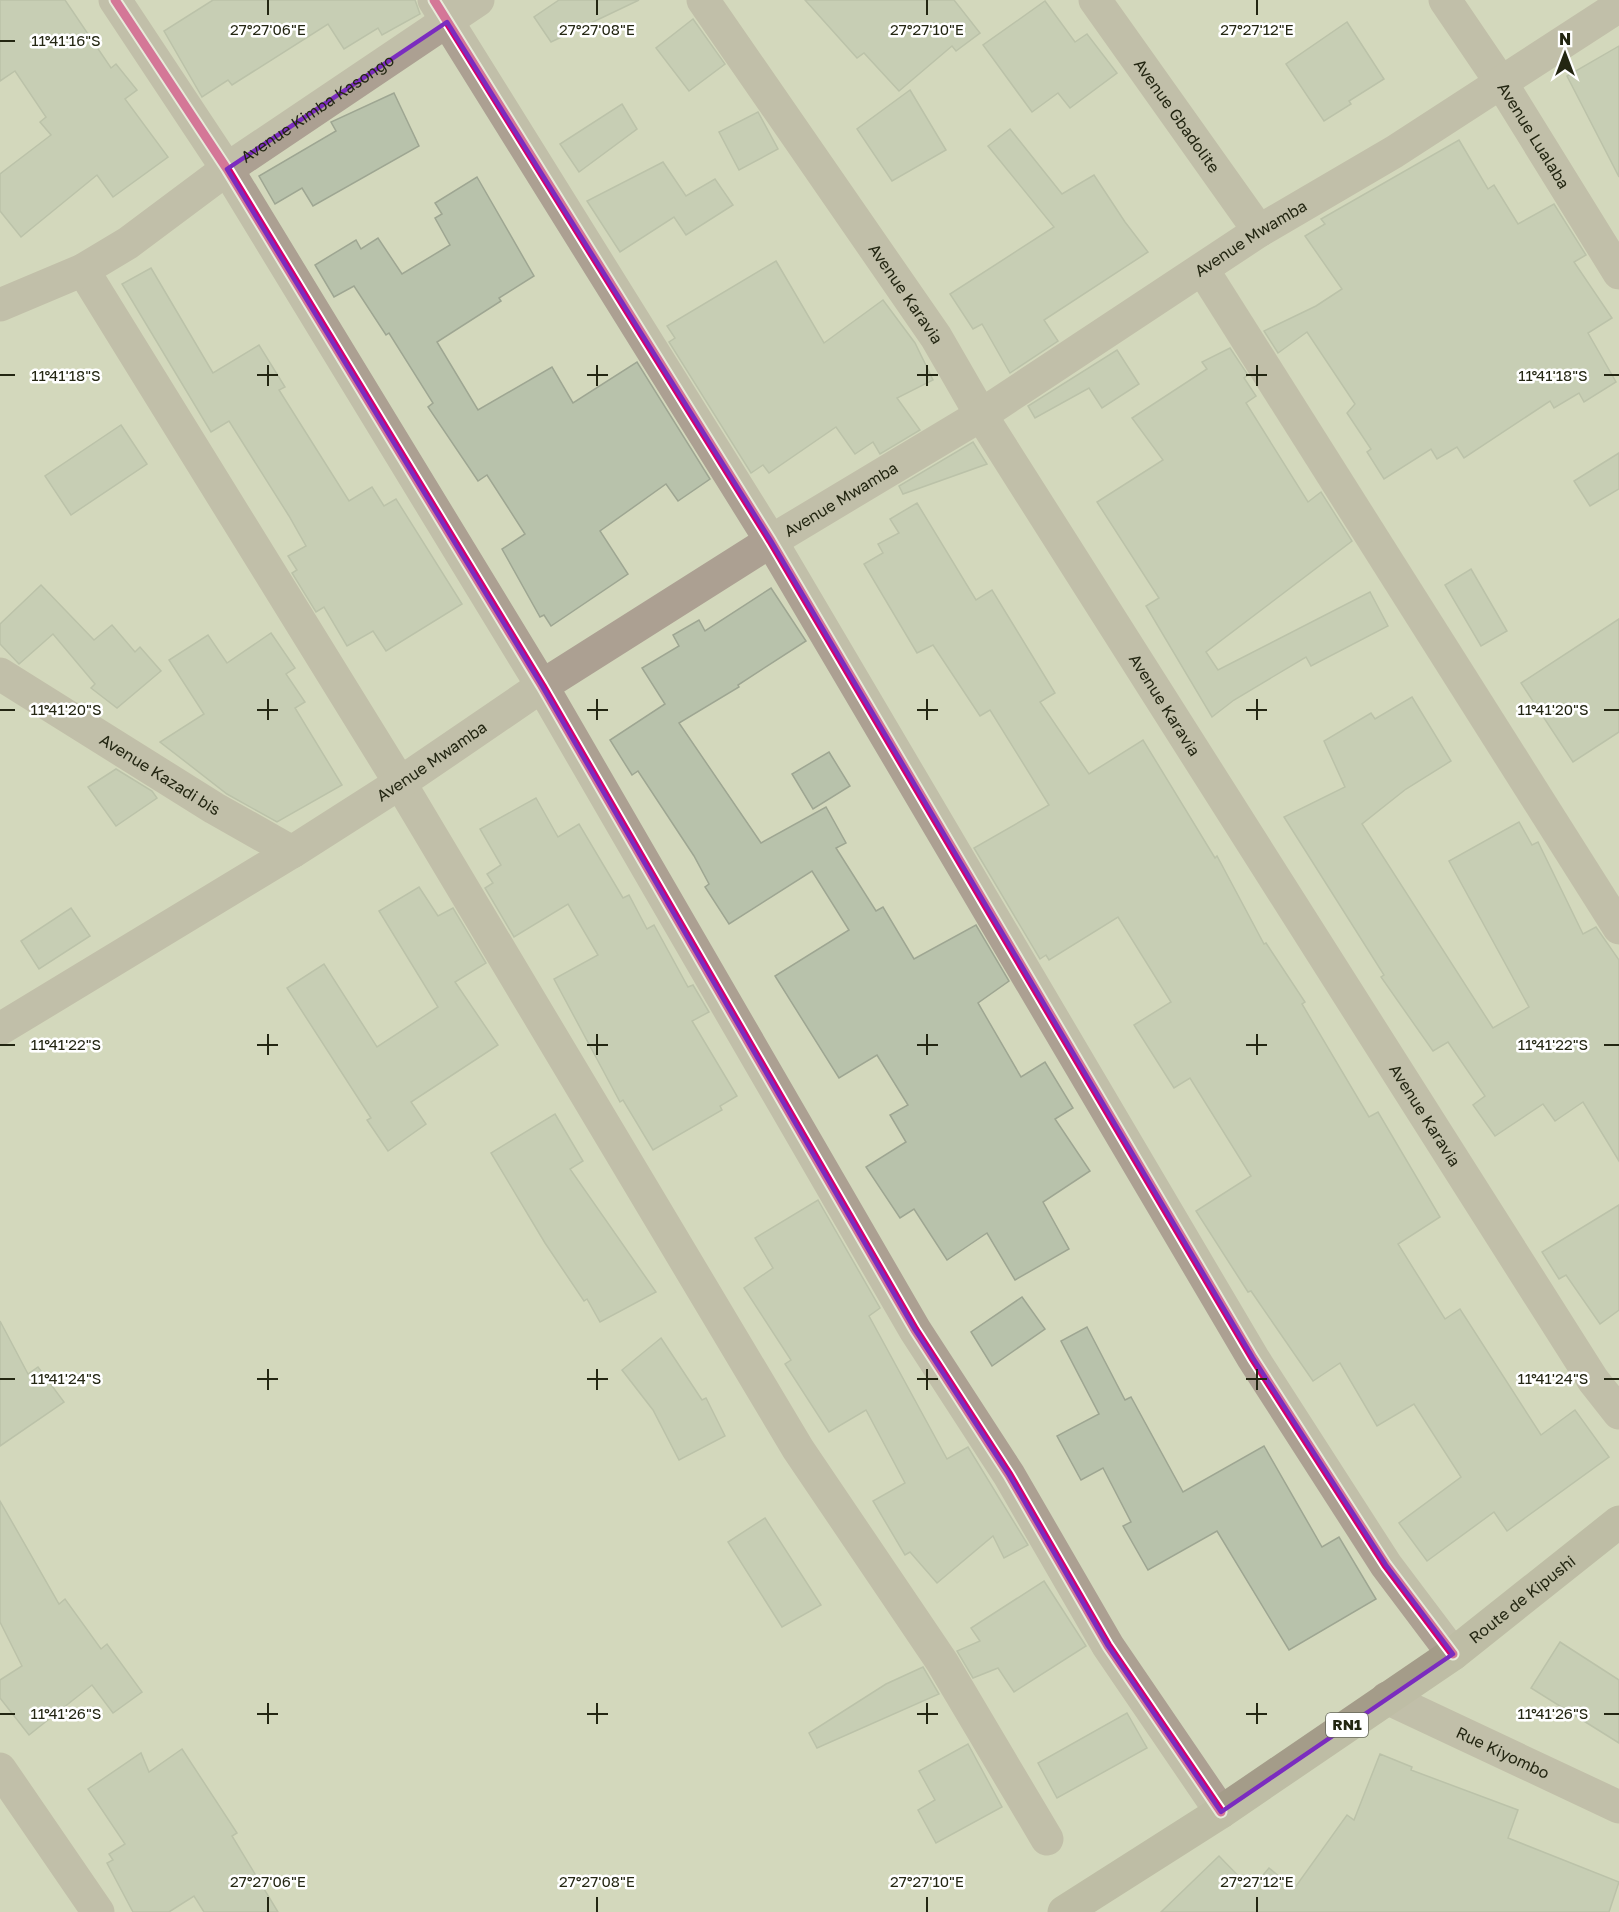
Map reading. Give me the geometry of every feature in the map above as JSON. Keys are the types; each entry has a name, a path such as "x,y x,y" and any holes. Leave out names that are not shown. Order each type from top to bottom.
{"highway":[{"name":"Route de Kipushi","path":"1064,1912 1221,1812 1453,1654 1619,1522"}],"street":[{"path":"115,0 227,169 542,686 915,1330 1009,1475 1108,1646 1221,1812"},
{"name":"Avenue Kimba Kasongo","path":"3,298 82,270 128,243 440,11 478,0"},
{"name":"Avenue Karavia","path":"703,0 936,337 981,415 1593,1380 1619,1413"},
{"name":"Avenue Gbadolite","path":"1095,0 1259,231"},
{"name":"Avenue Lualaba","path":"1445,0 1502,84 1619,273"},
{"name":"Avenue Mwamba","path":"0,1029 291,852 400,783 542,686 771,541 981,415 1259,231 1394,152 1619,6"},
{"path":"440,11 771,541 1253,1358 1386,1565 1453,1654"},
{"path":"82,270 400,783 798,1449 942,1662 1047,1839"},
{"path":"1203,270 1619,928"},
{"name":"Avenue Kazadi bis","path":"0,674 214,808 291,852"},
{"name":"Rue Kiyombo","path":"1387,1698 1619,1807"},
{"path":"0,1769 98,1912"}],"highlighted area":[{"path":"447,22 771,541 1253,1358 1386,1565 1453,1654 1221,1812 1108,1646 1009,1475 915,1330 542,686 227,169"}],"building":[{"path":"0,0 65,0 111,68 116,64 137,90 125,99 168,157 113,197 97,175 21,237 0,211 0,174 51,135 40,122 46,117 15,71 0,81"},
{"path":"213,0 415,0 420,14 382,35 378,28 344,49 328,24 232,85 228,80 202,97 164,31"},
{"path":"559,0 639,0 551,42 534,17"},
{"path":"805,0 954,0 980,33 956,51 952,46 899,91 864,53 857,58"},
{"path":"1045,1 1075,42 1087,34 1117,73 1070,108 1058,93 1032,112 983,45"},
{"path":"693,19 725,64 689,91 656,48"},
{"path":"1347,22 1384,79 1349,101 1351,104 1324,121 1286,64"},
{"path":"1619,46 1619,177 1567,76"},
{"path":"910,90 946,150 892,181 857,129"},
{"path":"394,93 419,146 313,206 302,188 275,204 259,176 336,131 331,122"},
{"path":"622,104 637,129 579,172 560,144"},
{"path":"758,112 778,149 739,170 719,132"},
{"path":"1010,129 1062,194 1094,175 1148,252 1044,320 1058,341 1010,373 982,324 973,329 950,294 1054,227 988,146"},
{"path":"1459,140 1488,189 1494,185 1518,224 1554,204 1586,255 1574,262 1612,318 1588,333 1616,382 1584,402 1579,393 1554,408 1550,401 1464,458 1457,447 1437,459 1431,449 1384,479 1367,452 1371,449 1347,413 1355,404 1307,332 1278,353 1264,331 1316,306 1342,289 1305,236 1325,224 1321,219"},
{"path":"663,162 686,196 715,179 733,205 686,235 674,217 620,252 587,201"},
{"path":"477,177 534,276 499,298 501,301 437,342 478,410 552,367 573,403 637,362 710,479 678,501 666,484 600,531 628,574 551,626 544,615 540,617 502,549 525,534 487,475 478,481 428,407 433,403 389,333 386,335 354,286 334,297 315,265 356,240 361,249 378,238 402,274 450,245 435,218 442,214 435,203"},
{"path":"776,261 824,343 883,300 915,343 933,380 897,398 920,430 880,454 873,442 855,454 836,427 769,473 763,465 751,473 669,342 675,338 667,326"},
{"path":"151,268 213,373 259,345 285,387 279,390 349,501 372,487 384,506 396,499 462,604 386,651 373,631 347,646 324,607 316,612 292,573 297,570 288,556 306,546 289,516 229,421 211,432 122,284"},
{"path":"1230,348 1248,375 1244,378 1256,396 1246,403 1308,502 1321,492 1352,541 1206,652 1218,670 1370,592 1388,626 1311,666 1306,657 1234,700 1212,717 1146,606 1159,598 1097,502 1163,460 1132,418 1207,369 1202,362"},
{"path":"1117,350 1139,384 1102,408 1089,388 1035,418 1028,406"},
{"path":"121,425 147,464 71,515 45,476"},
{"path":"973,442 987,464 903,494 899,486"},
{"path":"1619,453 1619,489 1590,506 1574,481"},
{"path":"917,503 976,600 992,590 1055,693 1040,702 1089,774 1143,740 1215,858 1217,856 1264,944 1266,943 1305,1002 1302,1004 1369,1117 1378,1112 1440,1217 1398,1244 1445,1319 1460,1309 1541,1435 1575,1410 1609,1457 1507,1531 1494,1512 1427,1561 1399,1523 1461,1477 1414,1404 1377,1426 1340,1363 1313,1381 1251,1291 1248,1292 1196,1211 1251,1176 1190,1078 1174,1088 1134,1025 1171,1002 1118,917 1049,960 1046,955 1040,959 974,848 1049,805 990,710 980,716 933,645 917,653 864,564 883,553 878,544 899,533 890,519"},
{"path":"1471,569 1507,631 1481,646 1445,585"},
{"path":"41,585 94,640 112,625 135,652 140,647 161,671 117,708 91,688 95,684 53,634 19,664 0,644 0,624"},
{"path":"771,588 806,641 738,685 739,687 679,723 761,843 826,807 846,843 836,848 876,911 883,907 914,959 976,925 1009,981 978,1003 1021,1077 1045,1062 1073,1108 1055,1119 1090,1171 1043,1202 1069,1249 1015,1280 987,1233 947,1260 914,1209 900,1218 866,1167 906,1142 890,1115 908,1105 877,1055 839,1078 775,976 849,930 812,871 729,924 705,887 709,884 694,856 638,771 632,775 610,740 665,704 642,668 679,646 673,635 699,620 705,631"},
{"path":"1619,619 1619,732 1573,762 1521,683"},
{"path":"271,633 295,668 286,674 305,702 295,708 342,785 277,822 227,794 160,742 204,714 169,660 208,635 227,663"},
{"path":"1412,697 1451,761 1406,789 1362,824 1493,1028 1529,1007 1449,861 1519,822 1532,845 1538,842 1583,934 1596,927 1619,960 1619,1161 1583,1102 1555,1121 1543,1104 1495,1136 1473,1105 1485,1096 1448,1042 1433,1051 1381,977 1384,975 1284,817 1345,787 1324,741 1371,713 1375,719"},
{"path":"829,752 850,786 813,809 792,774"},
{"path":"116,769 152,791 157,798 116,826 88,787"},
{"path":"536,798 558,837 579,824 623,898 629,895 647,929 654,925 688,987 693,985 709,1012 692,1021 737,1096 720,1106 722,1110 653,1150 623,1100 620,1102 554,979 598,955 568,904 514,937 485,888 493,883 487,874 501,865 480,829"},
{"path":"419,887 438,916 453,908 486,963 455,982 498,1045 411,1102 426,1124 388,1151 367,1120 371,1118 287,988 324,964 377,1047 438,1007 379,911"},
{"path":"71,908 90,936 39,969 21,941"},
{"path":"555,1114 583,1161 570,1169 656,1292 600,1322 587,1299 584,1301 545,1243 491,1153"},
{"path":"818,1200 880,1308 869,1316 947,1459 968,1447 1028,1545 1004,1558 993,1536 937,1583 910,1552 905,1555 873,1501 905,1483 866,1410 829,1432 785,1364 791,1360 744,1288 773,1268 755,1238"},
{"path":"1619,1205 1619,1310 1600,1324 1566,1275 1559,1279 1542,1252"},
{"path":"1022,1297 1045,1329 992,1366 971,1332"},
{"path":"0,1321 28,1374 38,1367 64,1402 0,1446"},
{"path":"1087,1327 1125,1400 1131,1397 1183,1492 1264,1446 1322,1547 1339,1537 1376,1599 1289,1650 1217,1531 1148,1570 1123,1526 1131,1522 1103,1468 1081,1480 1057,1436 1099,1414 1061,1341"},
{"path":"661,1338 702,1400 706,1398 725,1436 679,1460 653,1410 622,1370"},
{"path":"0,1501 59,1604 65,1599 101,1649 107,1644 142,1692 113,1713 92,1685 29,1735 0,1698 0,1680 22,1666 0,1622"},
{"path":"765,1518 821,1605 782,1627 728,1542"},
{"path":"1044,1581 1086,1646 1014,1692 998,1668 973,1678 957,1651 980,1641 971,1628"},
{"path":"1560,1642 1619,1680 1619,1743 1531,1688"},
{"path":"923,1667 939,1694 817,1748 809,1733 886,1684"},
{"path":"1127,1713 1147,1748 1057,1798 1038,1763"},
{"path":"968,1744 1002,1807 936,1843 918,1810 935,1800 919,1771"},
{"path":"182,1749 237,1833 232,1836 278,1912 204,1912 194,1896 169,1912 133,1912 107,1863 113,1860 109,1854 125,1844 88,1789 141,1753 149,1772"},
{"path":"1380,1754 1412,1767 1411,1770 1518,1810 1508,1838 1619,1882 1609,1912 1161,1912 1219,1856 1251,1889 1269,1868 1294,1889 1347,1815 1354,1820"}],"cycle path":[{"path":"115,0 227,169 542,686 915,1330 1009,1475 1108,1646 1221,1812"},
{"path":"434,0 771,541 1253,1358 1386,1565 1453,1654"}]}
